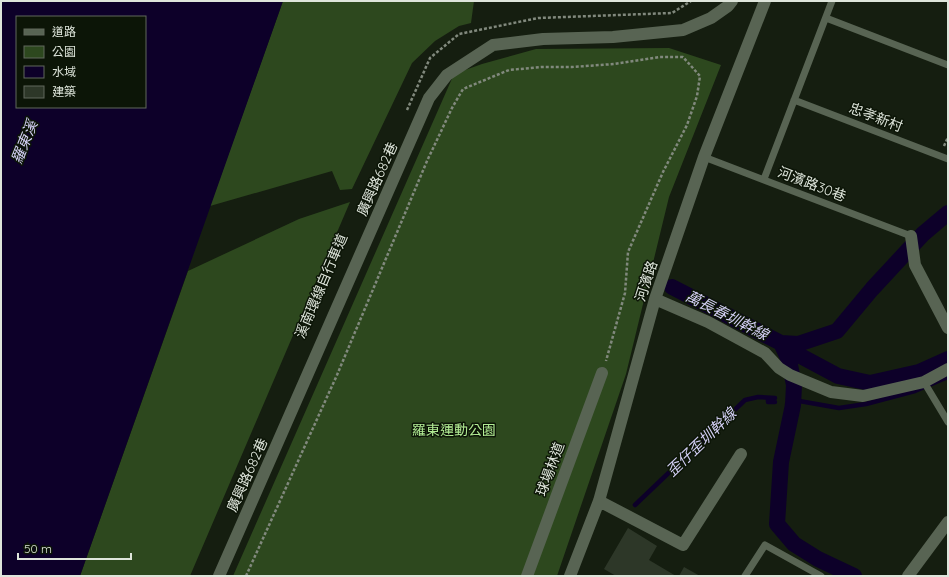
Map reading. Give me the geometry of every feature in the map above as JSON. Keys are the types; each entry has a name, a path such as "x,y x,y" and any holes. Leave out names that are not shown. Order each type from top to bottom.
{"street":[{"name":"廣興路682巷","path":"219,576 429,98 447,75 493,45 543,39 613,37 683,30 711,18 728,6 732,1"},
{"name":"河濱路","path":"570,576 599,501 655,299 704,157 766,1"},
{"path":"911,236 915,265 948,328"},
{"path":"655,299 708,322 765,353 779,368 795,378 831,392 863,396 924,382 948,369"},
{"name":"球場林道","path":"526,576 602,373"},
{"path":"599,501 683,545 741,454"},
{"path":"910,575 948,522"}],"lane":[{"path":"764,179 832,1"},
{"path":"826,18 948,64"},
{"name":"忠孝新村","path":"794,100 948,159"},
{"name":"河濱路30巷","path":"704,157 911,236"},
{"path":"924,382 948,422"},
{"path":"745,576 765,545 821,576"}],"path":[{"path":"404,117 430,58 459,34 538,18 672,13 691,1"},
{"path":"246,576 337,375 427,161 452,108 463,89 509,70 542,66 614,64 660,57 682,57 700,76 697,96 687,125 663,172 628,252 625,294 602,373"}],"green space":[{"path":"283,1 474,1 471,23 459,26 435,41 412,63 352,189 340,190 332,171 210,206"},
{"name":"羅東運動公園","path":"669,48 721,65 669,197 626,374 557,576 233,576 454,74 482,64 536,49"},
{"path":"350,202 190,576 80,576 188,271 299,219"}],"water":[{"name":"羅東溪","path":"1,1 283,1 80,576 1,576"}],"building":[{"path":"628,528 657,546 649,560 676,576 616,576 604,569"},
{"path":"684,567 700,576 679,576"}],"waterway":[{"path":"781,343 798,344 837,331 872,289 923,234 948,213"},
{"name":"萬長春圳幹線","path":"672,287 781,343 795,353 838,376 870,383 919,372 948,359"},
{"path":"782,345 789,360 794,385 793,405 781,462 777,524 794,544 818,559 854,576"},
{"name":"歪仔歪圳幹線","path":"788,399 839,408 866,404 915,391 948,377"},
{"name":"歪仔歪圳幹線","path":"635,505 745,400 758,397 775,398"},
{"path":"768,398 768,402 775,402"},
{"path":"787,404 793,405"}]}
